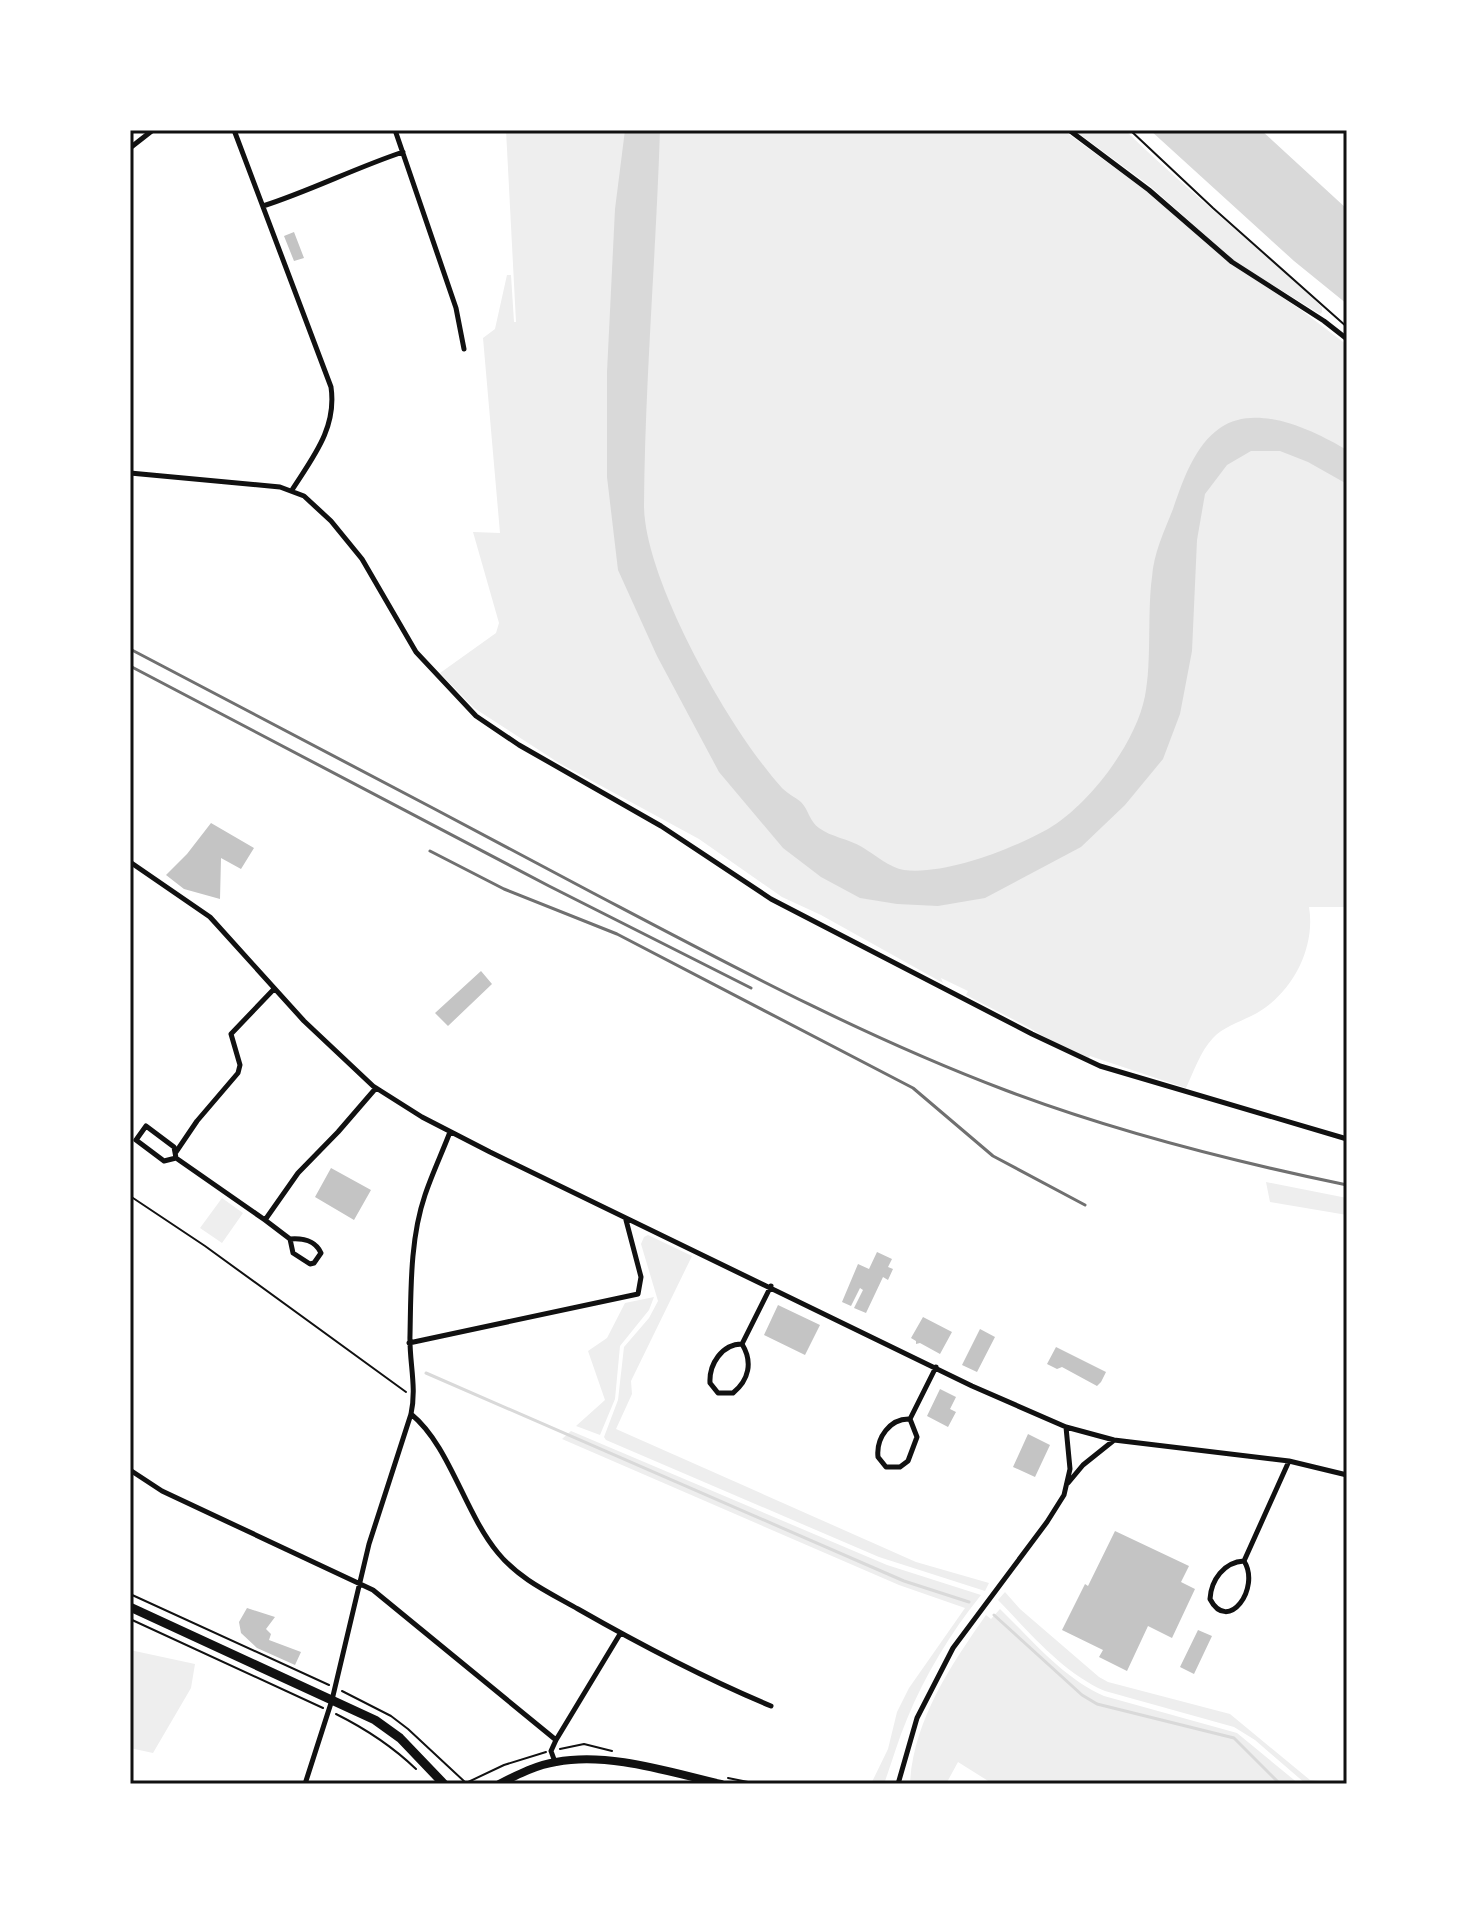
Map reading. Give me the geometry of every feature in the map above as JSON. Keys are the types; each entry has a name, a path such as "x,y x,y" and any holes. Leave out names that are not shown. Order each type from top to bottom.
{"main road":[{"path":"130,1607 330,1705 375,1720 400,1738 444,1784"},
{"path":"499,1784 555,1762 598,1760 721,1784"}],"street":[{"path":"130,148 153,130"},
{"path":"234,130 324,367 333,404 331,422 324,438 292,490"},
{"path":"395,130 456,308 464,349"},
{"path":"1069,130 1138,181 1232,262 1347,339"},
{"path":"263,206 313,190 350,170 403,152"},
{"path":"130,473 292,490 304,496 331,521 362,559 416,652 476,716 519,745 661,826 771,899 1100,1066 1347,1139"},
{"path":"130,862 210,917 274,989 341,1058 376,1088 450,1132 972,1386 1066,1427 1114,1440 1289,1461 1347,1475"},
{"path":"274,989 231,1034 240,1065 238,1073 197,1121 176,1155 164,1161 136,1140 146,1126 174,1147 176,1155 290,1239 293,1253 310,1264 321,1253 304,1238 290,1239"},
{"path":"265,1220 298,1173 376,1088"},
{"path":"305,1784 335,1687 359,1582 411,1414 414,1397 409,1343 416,1229 424,1196 450,1132"},
{"path":"409,1343 638,1294 641,1277 626,1218"},
{"path":"742,1344 771,1286"},
{"path":"733,1344 742,1344 748,1354 748,1372 733,1393 718,1393 710,1383 711,1370 724,1349 733,1344"},
{"path":"910,1419 891,1424 878,1445 878,1457 886,1467 896,1468 908,1461 917,1437 910,1419 936,1367"},
{"path":"411,1414 428,1428 476,1522 500,1555 525,1579 620,1634 709,1680 771,1706"},
{"path":"1066,1427 1070,1458 1068,1484"},
{"path":"898,1784 917,1718 932,1685 975,1616 1047,1522 1068,1484 1083,1465 1114,1440"},
{"path":"1244,1561 1232,1563 1221,1570 1210,1599 1219,1610 1227,1612 1236,1609 1244,1597 1250,1582 1244,1561 1289,1461"},
{"path":"130,1470 162,1491 373,1590 556,1740"},
{"path":"555,1762 551,1751 556,1740 620,1634"}],"path":[{"path":"1130,130 1347,327"},
{"path":"130,1196 205,1246 414,1397"},
{"path":"130,1594 335,1687 391,1716 424,1742 466,1783 504,1765 551,1751"},
{"path":"130,1619 330,1705 394,1748 423,1775"},
{"path":"451,1784 459,1776"}],"shaded area":[{"path":"506,130 1063,130 1145,190 1226,260 1347,345 1347,907 1309,907 1309,938 1291,981 1270,1004 1223,1030 1208,1043 1186,1088 1090,1056 1086,1062 966,995 968,991 941,978 943,983 821,915 782,897 699,839 559,763 474,708 440,673 496,633 499,623 473,532 500,533 483,338 495,329 507,275 511,275 516,322"},
{"path":"625,130 660,130 644,505 658,573 694,654 761,763 782,788 801,802 819,828 857,844 893,867 904,870 939,869 1016,845 1064,818 1108,771 1132,733 1145,696 1151,591 1157,551 1191,464 1211,435 1235,421 1268,419 1302,428 1347,450 1347,484 1308,462 1280,451 1251,451 1227,465 1205,494 1197,540 1192,651 1180,714 1163,759 1125,805 1081,847 985,898 938,906 860,898 821,877 783,848 719,772 657,656 618,570 607,477 607,372 615,209"},
{"path":"1074,130 1125,130 1298,284 1322,307 1322,312 1320,314 1234,261 1150,186"},
{"path":"1150,130 1261,130 1347,209 1347,304 1294,261"},
{"path":"1266,1182 1347,1198 1347,1215 1270,1202"},
{"path":"222,1198 243,1213 222,1243 200,1228"},
{"path":"648,1235 692,1256 631,1381 632,1394 616,1429 916,1562 989,1583 985,1591 879,1557 606,1440 604,1437 618,1400 624,1347 649,1318 658,1301 641,1244"},
{"path":"654,1297 649,1310 620,1346 615,1399 600,1435 576,1426 605,1400 588,1351 607,1338 625,1303"},
{"path":"571,1431 887,1565 981,1595 930,1670 904,1727 884,1784 871,1784 888,1749 897,1712 909,1688 965,1608 899,1585 562,1439"},
{"path":"1005,1592 1020,1609 1099,1677 1230,1714 1310,1780 1347,1784 1306,1784 1255,1740 1234,1727 1105,1691 1090,1683 1047,1651 998,1600"},
{"path":"1000,1609 1049,1657 1089,1688 1104,1696 1237,1733 1299,1784 993,1784 958,1762 946,1784 910,1784 918,1738 936,1695 986,1615 991,1619"},
{"path":"130,1650 195,1664 191,1688 153,1753 130,1748"}],"building":[{"path":"294,232 304,258 294,261 284,236"},
{"path":"211,823 254,848 241,869 221,858 220,899 184,889 166,875"},
{"path":"481,971 492,984 448,1026 435,1013"},
{"path":"331,1168 371,1190 354,1220 315,1197"},
{"path":"877,1252 892,1259 888,1267 893,1269 888,1280 883,1277 866,1313 854,1308 863,1290 860,1288 851,1306 842,1302 858,1264 869,1269"},
{"path":"778,1305 820,1325 805,1355 764,1335"},
{"path":"923,1317 952,1332 940,1354 920,1343 916,1344 911,1338"},
{"path":"980,1329 995,1337 977,1372 962,1365"},
{"path":"1056,1347 1106,1372 1101,1382 1097,1386 1062,1367 1057,1369 1047,1364"},
{"path":"940,1389 956,1397 950,1409 956,1412 948,1427 927,1416"},
{"path":"1028,1434 1050,1445 1035,1477 1013,1467"},
{"path":"1115,1531 1189,1566 1181,1582 1195,1589 1172,1638 1148,1626 1127,1671 1099,1657 1103,1650 1062,1630"},
{"path":"247,1608 275,1617 266,1629 271,1634 269,1640 301,1652 295,1665 257,1648 241,1633 239,1622"},
{"path":"1198,1630 1212,1636 1194,1674 1180,1667"}],"waterway":[{"path":"426,1373 904,1581 969,1602"},
{"path":"994,1615 1082,1695 1097,1704 1234,1738 1280,1784"}],"railway":[{"path":"130,649 694,946 899,1046 1005,1090 1089,1119 1217,1155 1347,1185"},
{"path":"130,666 549,886 751,988"},
{"path":"430,851 504,889 617,934 913,1088 993,1156 1085,1205"}]}
